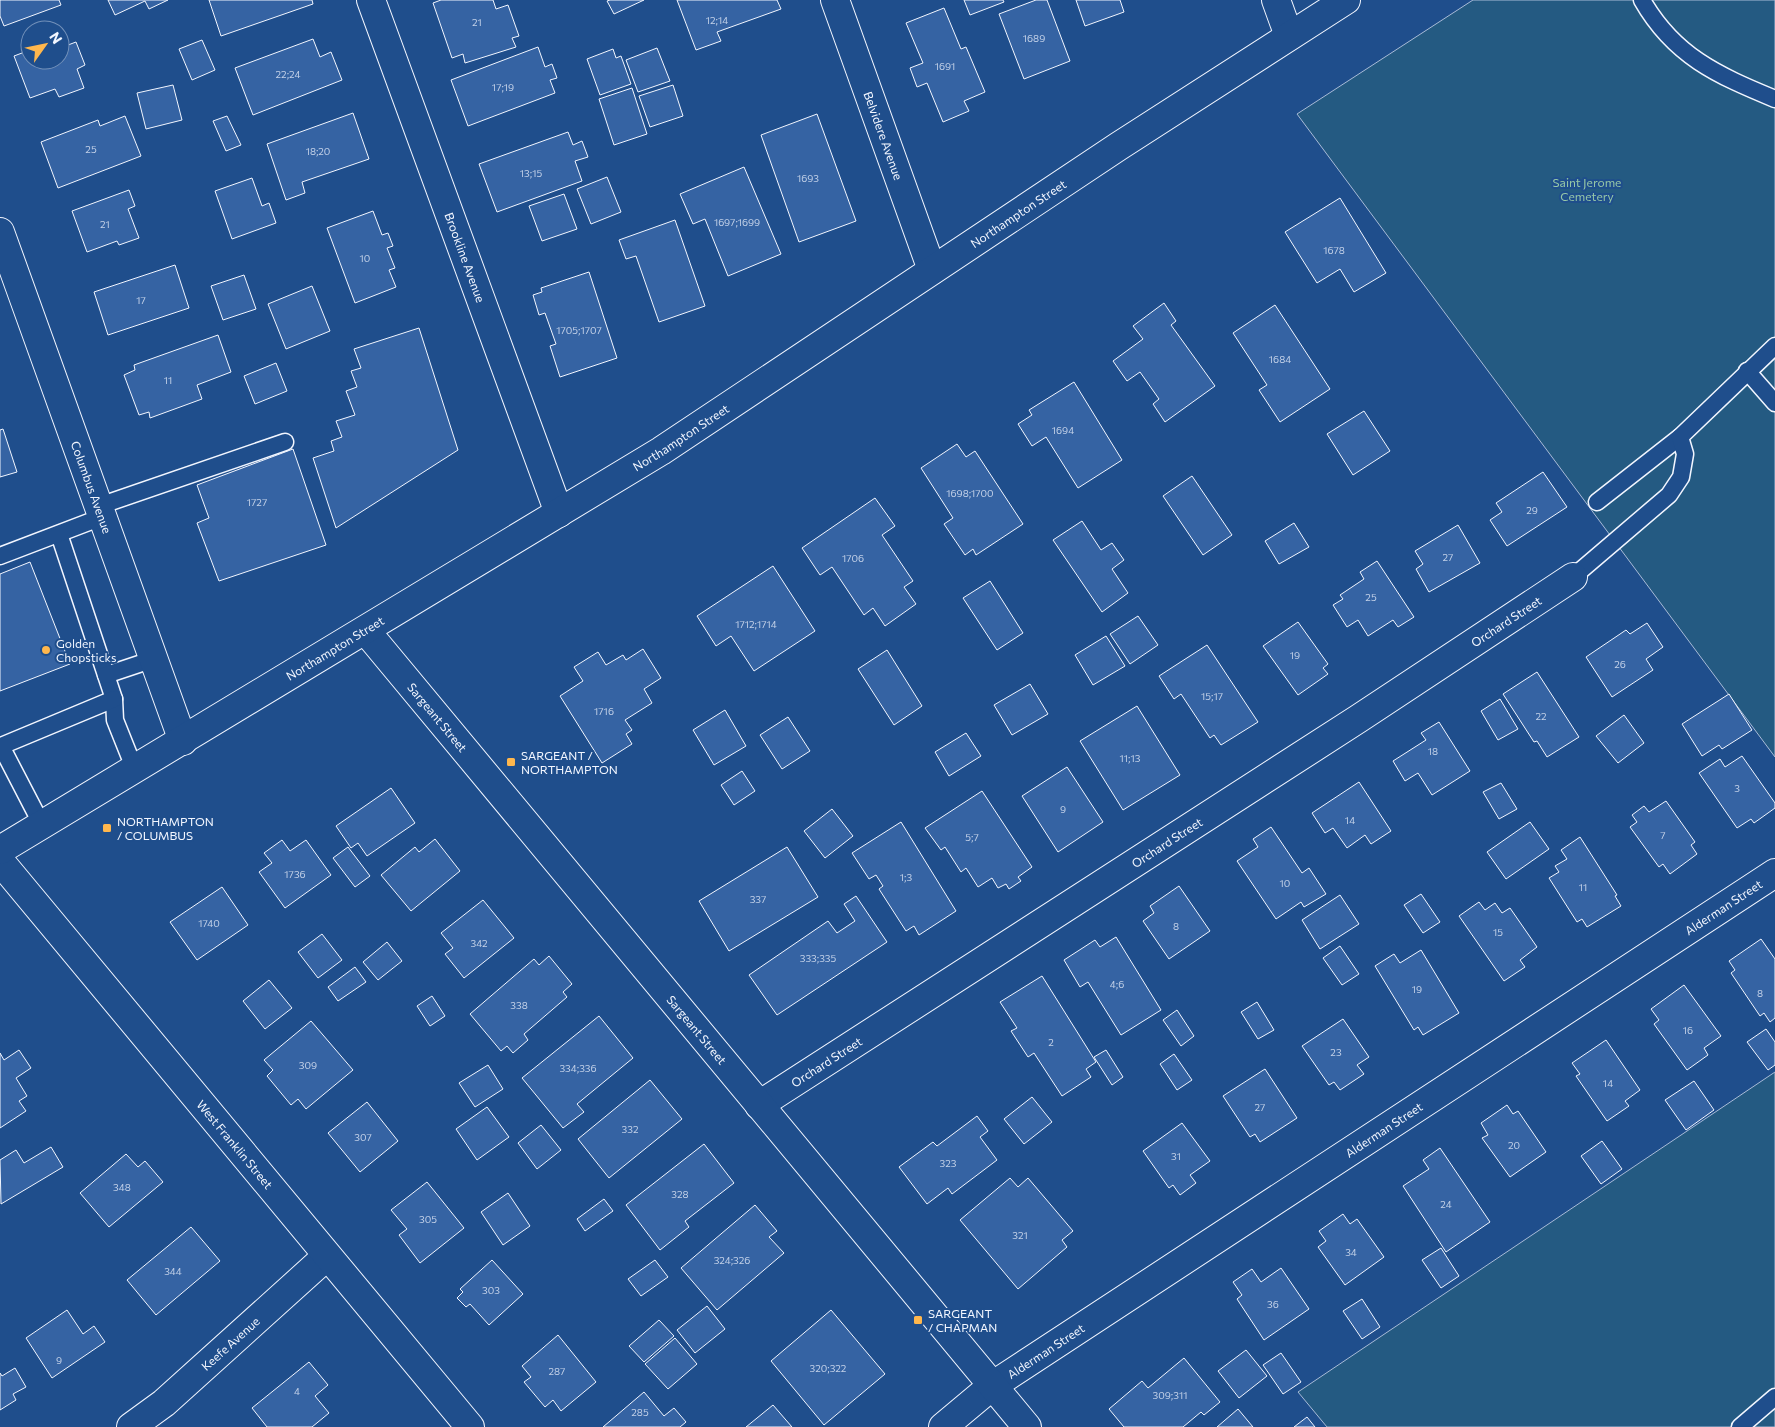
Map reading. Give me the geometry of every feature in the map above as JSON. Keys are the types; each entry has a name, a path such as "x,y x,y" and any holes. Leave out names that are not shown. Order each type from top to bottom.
{"street":[{"name":"Brookline Avenue","path":"371,0 559,513"},
{"name":"Belvidere Avenue","path":"835,0 932,270"},
{"path":"1276,0 1289,36"},
{"name":"Northampton Street","path":"0,850 661,452 932,270 1346,0"},
{"name":"Columbus Avenue","path":"0,232 183,741"},
{"name":"Orchard Street","path":"759,1105 1358,719 1573,577"},
{"name":"Sargeant Street","path":"366,630 1027,1427"},
{"name":"West Franklin Street","path":"0,861 470,1427"},
{"name":"Alderman Street","path":"943,1427 992,1386 1775,874"},
{"name":"Keefe Avenue","path":"131,1427 164,1403 327,1256"}],"lane":[{"path":"1642,0 1658,26 1674,44 1693,58 1736,83 1775,100"},
{"path":"1597,502 1680,437 1775,346"},
{"path":"1747,371 1775,403"},
{"path":"1573,577 1669,495 1681,477 1684,454 1680,437"},
{"path":"0,556 59,534 101,512 285,442"},
{"path":"59,534 114,699 114,720 135,770"},
{"path":"106,675 154,659"},
{"path":"42,825 1,746 114,699"},
{"path":"1740,1427 1775,1397"}],"green space":[{"name":"Saint Jerome Cemetery","path":"1473,0 1775,0 1775,757 1297,114"},
{"path":"1775,1072 1775,1427 1327,1427 1298,1392"}],"building":[{"path":"0,0 59,0 61,5 4,26 0,16"},
{"path":"108,0 168,0 149,9 145,1 115,15"},
{"path":"209,0 312,0 313,4 221,36"},
{"path":"441,0 493,0 496,9 508,5 519,36 512,38 516,47 465,63 463,54 452,58 433,3"},
{"path":"644,0 614,14 607,1"},
{"path":"677,0 777,0 781,9 717,32 721,41 696,50"},
{"path":"964,0 1003,0 1004,2 970,15"},
{"path":"1036,0 1047,0 1070,61 1024,79 999,14"},
{"path":"1076,0 1120,0 1124,12 1085,26"},
{"path":"944,8 961,49 966,47 985,92 964,101 969,111 943,122 927,83 917,87 910,68 923,63 906,23"},
{"path":"313,39 320,57 331,52 342,80 253,115 235,68"},
{"path":"202,40 215,70 192,80 179,49"},
{"path":"76,42 85,65 77,69 84,88 59,97 55,89 30,98 14,56 20,54 20,70 70,70 70,44"},
{"path":"538,47 545,67 552,64 557,78 550,80 555,93 468,126 451,80"},
{"path":"657,48 670,81 638,92 626,60"},
{"path":"613,49 616,58 621,56 631,84 600,95 587,59"},
{"path":"173,85 182,120 146,129 137,93"},
{"path":"673,85 683,116 650,127 639,96"},
{"path":"632,88 647,134 614,145 599,99"},
{"path":"353,113 369,159 302,182 305,193 286,200 267,144"},
{"path":"817,114 856,221 799,242 761,135"},
{"path":"125,116 141,156 58,188 41,142 98,120 100,126"},
{"path":"227,116 241,145 226,151 213,121"},
{"path":"568,132 573,145 582,141 588,157 575,161 582,181 497,212 479,164"},
{"path":"744,167 781,254 728,276 705,219 693,224 680,194"},
{"path":"607,177 621,212 591,224 577,189"},
{"path":"252,178 262,206 269,203 276,223 232,239 215,191"},
{"path":"129,190 135,206 128,209 139,238 119,245 117,241 87,252 72,211"},
{"path":"564,194 577,229 542,241 529,206"},
{"path":"1340,198 1386,273 1354,292 1340,269 1317,283 1285,232"},
{"path":"373,211 382,235 388,233 393,246 387,248 395,268 389,270 396,287 355,303 327,228"},
{"path":"675,220 705,306 659,322 636,256 626,259 619,240"},
{"path":"175,265 189,308 108,335 94,292"},
{"path":"589,272 617,358 560,377 550,346 556,344 545,313 539,315 533,295 542,292 541,288"},
{"path":"244,275 256,309 223,320 211,286"},
{"path":"312,286 330,331 286,349 268,304"},
{"path":"1164,303 1176,321 1171,325 1215,386 1165,422 1153,404 1159,399 1140,372 1127,381 1113,361 1143,339 1133,326"},
{"path":"1275,305 1330,389 1280,422 1259,390 1267,385 1233,333"},
{"path":"419,328 458,450 336,528 313,458 334,451 331,441 342,437 336,421 355,415 346,391 357,387 351,371 361,368 354,349"},
{"path":"218,335 231,372 197,385 202,399 150,418 149,412 139,415 124,375 135,370 134,365"},
{"path":"276,363 287,391 255,404 244,376"},
{"path":"1074,382 1122,460 1078,488 1046,437 1032,446 1018,424 1032,415 1029,410"},
{"path":"1364,411 1390,451 1353,475 1327,434"},
{"path":"3,429 17,472 0,477 0,430"},
{"path":"957,444 966,457 975,451 1023,524 976,555 973,549 965,555 944,524 953,518 921,468"},
{"path":"293,449 326,545 219,581 197,523 209,518 197,485"},
{"path":"1543,472 1567,507 1507,546 1490,520 1502,512 1496,503"},
{"path":"1192,476 1232,535 1203,555 1163,496"},
{"path":"875,498 895,526 882,535 913,581 904,587 916,604 885,626 873,608 864,615 832,567 820,575 802,548"},
{"path":"1082,521 1101,550 1112,543 1124,560 1112,569 1128,593 1102,612 1053,540"},
{"path":"1294,523 1309,547 1279,564 1265,541"},
{"path":"1458,525 1480,563 1429,592 1416,569 1423,564 1415,551"},
{"path":"1377,561 1414,617 1398,627 1393,620 1368,636 1358,620 1347,627 1333,605 1343,599 1340,595 1364,579 1360,572"},
{"path":"30,562 70,664 0,691 0,574"},
{"path":"773,566 815,631 754,671 731,636 716,646 697,616"},
{"path":"990,581 1023,633 997,650 963,598"},
{"path":"1138,616 1158,645 1130,664 1110,634"},
{"path":"1298,622 1328,664 1323,668 1328,674 1298,695 1263,646"},
{"path":"1647,623 1663,647 1646,659 1653,670 1612,697 1586,657 1626,630 1630,634"},
{"path":"1106,636 1125,666 1093,685 1075,655"},
{"path":"1207,645 1258,722 1221,745 1214,735 1210,738 1181,694 1174,699 1159,676"},
{"path":"643,649 661,678 644,689 652,703 625,720 632,730 626,734 632,744 602,763 560,696 583,681 574,667 598,652 606,665 623,655 626,660"},
{"path":"887,650 922,706 894,725 858,669"},
{"path":"1537,672 1579,737 1547,757 1537,741 1534,742 1503,694"},
{"path":"1030,684 1048,714 1012,735 994,705"},
{"path":"1729,694 1752,730 1722,749 1719,745 1702,756 1682,724"},
{"path":"1500,699 1518,729 1498,740 1481,711"},
{"path":"1137,706 1180,775 1123,810 1080,741"},
{"path":"725,710 746,746 714,765 693,730"},
{"path":"1624,715 1644,743 1618,763 1596,736"},
{"path":"788,717 810,751 782,769 760,735"},
{"path":"1439,722 1470,771 1432,795 1418,773 1405,781 1393,761 1426,740 1421,733"},
{"path":"966,733 981,756 949,776 935,752"},
{"path":"1742,756 1775,803 1775,808 1754,823 1751,819 1737,828 1699,773 1720,759 1725,767"},
{"path":"1067,767 1103,822 1058,852 1022,796"},
{"path":"742,771 755,791 734,805 721,785"},
{"path":"1359,782 1391,831 1371,844 1365,835 1347,848 1333,828 1325,833 1312,813"},
{"path":"1501,783 1517,809 1499,819 1483,792"},
{"path":"391,788 415,823 367,856 358,843 351,848 336,826"},
{"path":"982,791 1032,867 1018,877 1021,881 1009,889 1006,884 998,888 992,878 978,887 966,868 961,872 945,847 941,850 925,828"},
{"path":"1666,801 1695,842 1691,845 1697,854 1670,874 1663,864 1659,867 1630,827 1637,822 1632,815 1644,806 1649,812"},
{"path":"832,809 853,836 825,858 804,831"},
{"path":"901,822 956,911 919,935 914,926 906,931 879,889 883,886 876,875 869,879 852,853"},
{"path":"1530,822 1549,849 1506,879 1487,852"},
{"path":"1271,827 1302,873 1309,868 1326,894 1304,907 1301,902 1276,919 1237,861 1258,847 1253,839"},
{"path":"1580,837 1617,895 1615,896 1621,906 1587,927 1582,919 1577,922 1549,878 1559,872 1555,866 1567,859 1561,850"},
{"path":"435,839 460,871 411,911 381,875 415,847 419,852"},
{"path":"282,840 290,851 306,840 331,875 285,908 259,872 272,863 264,853"},
{"path":"348,847 370,876 355,887 333,858"},
{"path":"787,847 818,897 729,951 699,901"},
{"path":"1179,886 1210,931 1169,959 1143,921 1154,913 1150,906"},
{"path":"222,887 248,925 197,960 170,922"},
{"path":"1421,894 1440,922 1423,933 1404,905"},
{"path":"1340,895 1359,924 1320,949 1302,920"},
{"path":"856,896 887,942 777,1015 749,975 828,921 837,933 855,921 844,904"},
{"path":"483,900 514,938 464,978 445,954 453,948 441,933"},
{"path":"1479,902 1485,910 1495,903 1502,913 1510,908 1537,947 1520,960 1525,967 1504,981 1459,916"},
{"path":"322,934 342,960 318,978 298,952"},
{"path":"1116,937 1161,1010 1121,1035 1088,982 1080,987 1064,960 1095,940 1100,947"},
{"path":"1761,939 1775,959 1775,1018 1770,1022 1764,1013 1760,1016 1731,973 1735,970 1729,961"},
{"path":"387,942 402,961 378,980 363,962"},
{"path":"1340,946 1359,974 1342,985 1323,958"},
{"path":"1421,950 1459,1013 1423,1035 1418,1027 1414,1030 1375,966 1394,954 1400,963"},
{"path":"549,956 572,984 563,992 567,997 524,1034 528,1040 513,1053 507,1046 501,1051 470,1014 534,959 539,965"},
{"path":"355,967 366,982 338,1001 328,987"},
{"path":"1042,976 1096,1062 1086,1069 1091,1077 1062,1096 1034,1053 1028,1057 1011,1031 1017,1028 1000,1002"},
{"path":"269,980 292,1008 265,1029 243,1001"},
{"path":"1684,985 1721,1036 1704,1048 1708,1055 1687,1070 1654,1024 1659,1020 1651,1009"},
{"path":"432,996 445,1016 430,1026 417,1006"},
{"path":"1257,1002 1274,1030 1258,1039 1241,1012"},
{"path":"1177,1010 1194,1036 1181,1046 1163,1020"},
{"path":"599,1016 633,1058 577,1104 584,1112 563,1128 522,1078"},
{"path":"1343,1019 1369,1057 1357,1065 1364,1074 1340,1090 1334,1082 1329,1085 1302,1046"},
{"path":"311,1021 353,1070 306,1109 298,1099 291,1105 267,1076 273,1070 264,1060"},
{"path":"1766,1029 1775,1042 1775,1065 1768,1070 1747,1042"},
{"path":"1606,1040 1640,1090 1625,1101 1629,1106 1607,1121 1576,1076 1580,1074 1572,1063"},
{"path":"19,1050 31,1068 16,1078 27,1096 19,1101 26,1111 0,1128 0,1053 4,1060"},
{"path":"1106,1050 1123,1077 1112,1085 1094,1057"},
{"path":"1174,1054 1192,1080 1177,1090 1160,1064"},
{"path":"488,1065 503,1089 475,1107 459,1083"},
{"path":"1265,1069 1297,1118 1260,1142 1255,1134 1250,1137 1223,1096"},
{"path":"650,1080 682,1119 609,1178 578,1139"},
{"path":"1694,1081 1714,1110 1686,1130 1665,1100"},
{"path":"1032,1097 1052,1122 1024,1144 1004,1119"},
{"path":"367,1102 398,1141 360,1172 328,1133"},
{"path":"1507,1105 1513,1114 1518,1111 1546,1152 1510,1177 1482,1138 1488,1135 1481,1123"},
{"path":"487,1107 509,1137 477,1160 456,1129"},
{"path":"977,1116 988,1131 980,1137 997,1160 952,1194 948,1188 927,1204 899,1167 933,1142 937,1146"},
{"path":"1182,1123 1210,1161 1190,1175 1196,1183 1180,1195 1173,1185 1169,1188 1143,1151"},
{"path":"541,1125 561,1150 537,1169 518,1143"},
{"path":"1602,1141 1622,1169 1601,1184 1581,1156"},
{"path":"704,1144 734,1183 685,1221 689,1227 660,1250 626,1205"},
{"path":"51,1147 63,1167 1,1204 0,1160 16,1150 24,1163"},
{"path":"1440,1148 1490,1222 1446,1252 1403,1186 1429,1169 1423,1160"},
{"path":"126,1154 138,1167 145,1161 163,1182 109,1227 80,1193"},
{"path":"1010,1178 1018,1187 1028,1178 1073,1231 1062,1240 1067,1247 1018,1289 960,1220"},
{"path":"427,1182 464,1228 420,1263 399,1235 407,1229 391,1210"},
{"path":"508,1193 530,1226 503,1245 481,1212"},
{"path":"604,1199 613,1211 585,1231 577,1219"},
{"path":"755,1205 777,1231 769,1237 784,1253 717,1310 681,1268"},
{"path":"1343,1214 1350,1224 1357,1219 1384,1257 1345,1285 1318,1247 1326,1241 1319,1231"},
{"path":"191,1227 220,1261 156,1315 127,1280"},
{"path":"1441,1248 1459,1276 1441,1288 1422,1260"},
{"path":"492,1260 523,1294 489,1325 470,1304 466,1307 457,1298 463,1292 460,1289"},
{"path":"655,1260 668,1277 641,1296 628,1279"},
{"path":"1281,1268 1309,1309 1264,1340 1237,1299 1242,1295 1233,1282 1252,1269 1261,1282"},
{"path":"1362,1299 1380,1327 1362,1339 1343,1311"},
{"path":"707,1306 725,1329 695,1353 677,1330"},
{"path":"67,1310 83,1334 94,1326 105,1342 52,1378 26,1338"},
{"path":"831,1310 885,1374 824,1425 771,1361"},
{"path":"659,1320 674,1336 644,1362 629,1346"},
{"path":"558,1335 596,1382 561,1411 553,1400 545,1407 524,1382 531,1377 522,1366"},
{"path":"675,1338 697,1364 668,1389 645,1364"},
{"path":"1246,1350 1267,1376 1239,1398 1218,1371"},
{"path":"1281,1353 1301,1382 1283,1394 1263,1365"},
{"path":"1184,1358 1220,1402 1204,1415 1201,1412 1183,1427 1124,1427 1109,1409 1142,1381 1148,1388"},
{"path":"309,1362 328,1385 315,1396 329,1413 312,1427 267,1427 252,1408"},
{"path":"15,1368 26,1387 13,1394 16,1400 0,1410 0,1373 2,1376"},
{"path":"644,1392 664,1416 674,1408 686,1422 680,1427 603,1427"},
{"path":"773,1405 792,1427 746,1427"},
{"path":"1238,1409 1253,1427 1217,1427"},
{"path":"1307,1417 1315,1427 1294,1427"}],"place":[{"name":"Golden Chopsticks","path":"46,650"},
{"name":"SARGEANT / NORTHAMPTON","path":"511,762"},
{"name":"NORTHAMPTON / COLUMBUS","path":"107,828"},
{"name":"SARGEANT / CHAPMAN","path":"918,1320"}]}
